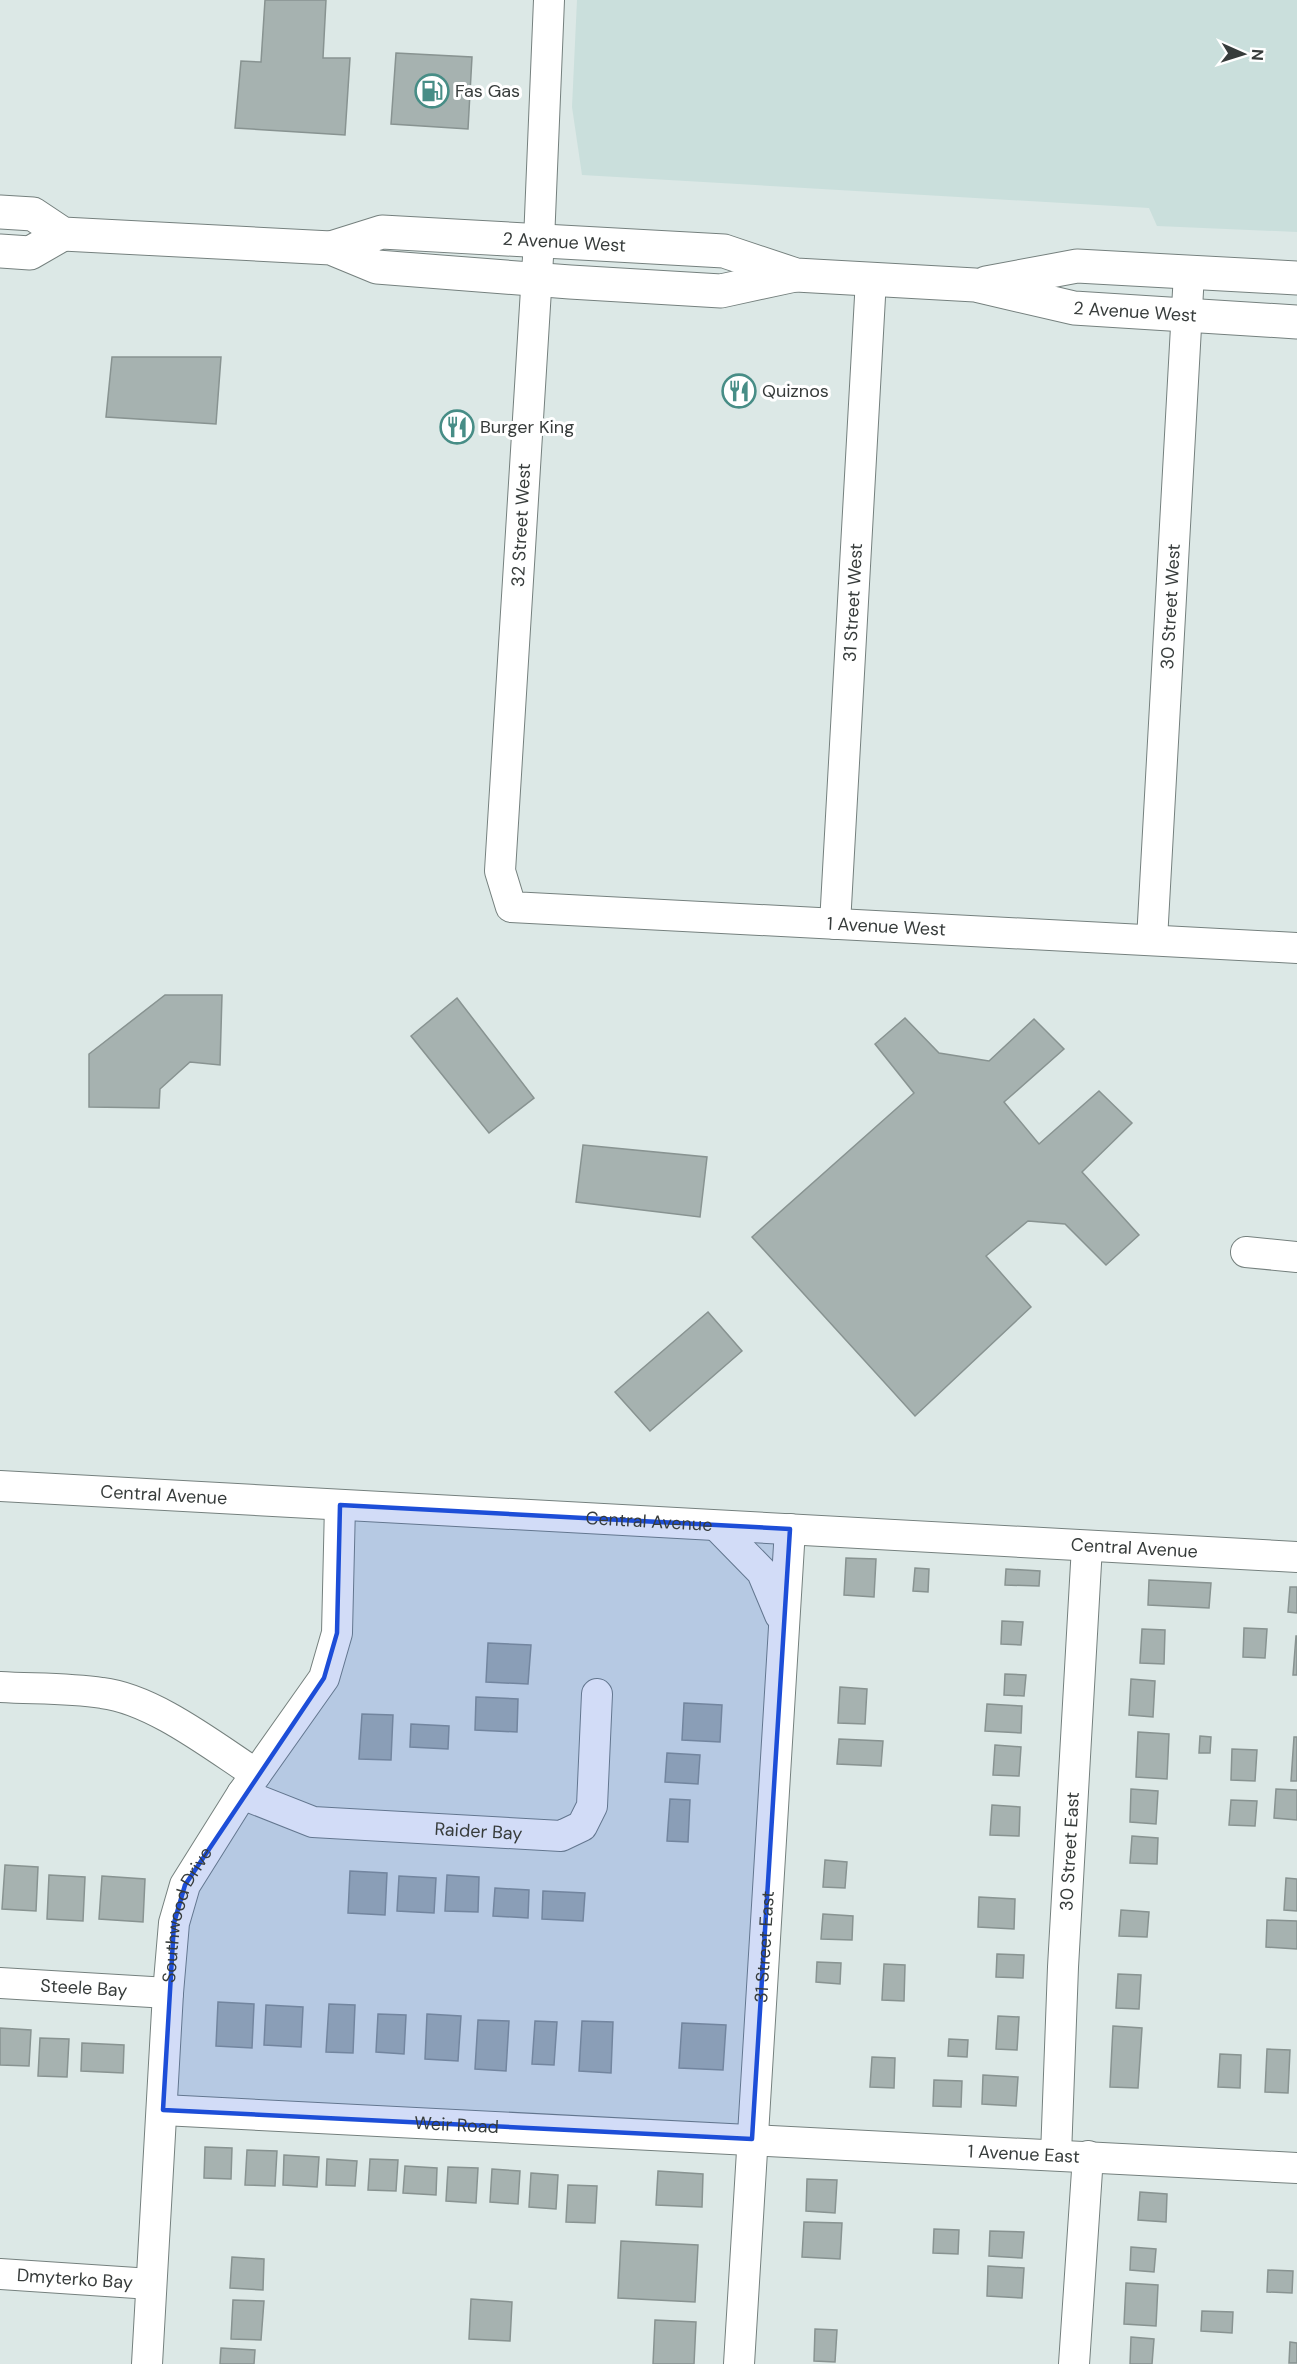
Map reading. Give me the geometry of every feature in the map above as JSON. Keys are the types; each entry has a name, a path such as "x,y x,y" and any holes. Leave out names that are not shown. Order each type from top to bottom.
{"highway":[{"path":"0,212 33,214 63,234 30,253 0,251"},
{"name":"2 Avenue West","path":"331,248 382,232 724,251 796,275"},
{"name":"2 Avenue West","path":"63,234 331,248 377,267 535,280 721,291 796,275 975,285 1074,308 1297,321"},
{"name":"2 Avenue West","path":"975,285 1077,266 1297,278"}],"street":[{"name":"32 Street West","path":"500,871 539,241 549,0"},
{"name":"30 Street West","path":"1152,940 1189,273"},
{"name":"31 Street West","path":"835,924 871,279"},
{"name":"1 Avenue West","path":"500,871 512,907 1297,948"},
{"path":"1246,1252 1297,1257"},
{"name":"Central Avenue","path":"0,1486 1297,1557"},
{"name":"Southwood Drive","path":"147,2364 174,1923 185,1885 249,1784 324,1678 337,1633 340,1505"},
{"path":"717,1526 762,1572 783,1622"},
{"name":"31 Street East","path":"739,2364 790,1530"},
{"name":"30 Street East","path":"1056,2155 1063,1967 1087,1546"},
{"name":"Raider Bay","path":"0,1687 103,1693 164,1714 249,1784 313,1822 561,1836 582,1826 592,1806 597,1694"},
{"name":"Steele Bay","path":"0,1983 168,1993"},
{"name":"Weir Road","path":"163,2110 752,2139"},
{"name":"1 Avenue East","path":"752,2139 1297,2168"},
{"path":"1074,2364 1088,2156"},
{"name":"Dmyterko Bay","path":"0,2274 151,2284"}],"highlighted area":[{"path":"340,1505 790,1529 752,2139 163,2110 174,1923 185,1885 324,1678 337,1633"}],"shaded area":[{"path":"577,0 1297,0 1297,232 1157,226 1149,208 582,175 572,107"}],"building":[{"path":"265,0 326,0 323,58 350,58 345,135 235,128 241,61 261,62"},
{"name":"Fas Gas","path":"396,53 472,57 468,129 391,124"},
{"path":"112,357 221,357 216,424 106,417"},
{"path":"165,995 222,995 220,1065 190,1062 160,1089 159,1108 89,1107 89,1054"},
{"path":"457,998 534,1098 489,1133 411,1036"},
{"path":"905,1018 939,1053 989,1061 1034,1019 1064,1049 1004,1102 1039,1144 1099,1091 1132,1123 1082,1172 1139,1235 1106,1265 1065,1224 1028,1221 986,1256 1031,1307 915,1416 752,1237 914,1093 875,1044"},
{"path":"583,1145 707,1157 700,1217 576,1202"},
{"path":"708,1312 742,1351 650,1431 615,1392"},
{"path":"846,1558 876,1559 874,1597 844,1595"},
{"path":"915,1568 929,1569 928,1592 913,1591"},
{"path":"1006,1569 1040,1571 1039,1586 1005,1585"},
{"path":"1149,1580 1211,1583 1209,1608 1148,1605"},
{"path":"1290,1587 1297,1587 1297,1613 1288,1612"},
{"path":"1002,1621 1023,1622 1021,1645 1001,1644"},
{"path":"1244,1628 1267,1629 1265,1658 1243,1657"},
{"path":"1142,1629 1165,1630 1164,1664 1140,1663"},
{"path":"1296,1636 1297,1675 1293,1675"},
{"path":"488,1643 531,1645 528,1684 486,1682"},
{"path":"1005,1674 1026,1675 1024,1696 1004,1695"},
{"path":"1131,1679 1155,1681 1153,1717 1129,1715"},
{"path":"840,1687 867,1689 865,1724 838,1723"},
{"path":"476,1697 518,1699 517,1732 475,1730"},
{"path":"684,1703 722,1705 720,1742 682,1740"},
{"path":"987,1704 1022,1706 1021,1733 985,1731"},
{"path":"362,1714 393,1715 391,1760 359,1759"},
{"path":"411,1724 449,1726 448,1749 410,1747"},
{"path":"1138,1732 1169,1734 1167,1779 1136,1777"},
{"path":"1200,1736 1211,1737 1210,1753 1199,1753"},
{"path":"1294,1737 1297,1737 1297,1781 1291,1781"},
{"path":"839,1739 883,1741 881,1766 837,1764"},
{"path":"995,1745 1021,1747 1019,1776 993,1775"},
{"path":"1232,1749 1257,1750 1255,1781 1231,1780"},
{"path":"667,1753 700,1755 698,1784 665,1782"},
{"path":"1131,1789 1158,1791 1156,1824 1130,1822"},
{"path":"1276,1789 1297,1790 1297,1820 1274,1818"},
{"path":"670,1799 690,1800 688,1842 667,1841"},
{"path":"1231,1800 1257,1801 1255,1826 1229,1825"},
{"path":"992,1805 1020,1807 1019,1836 990,1835"},
{"path":"1132,1836 1158,1838 1157,1864 1130,1863"},
{"path":"825,1860 847,1862 845,1888 823,1887"},
{"path":"5,1865 38,1867 36,1911 2,1909"},
{"path":"350,1871 387,1873 385,1915 348,1913"},
{"path":"49,1875 85,1877 83,1921 47,1919"},
{"path":"447,1875 479,1877 478,1912 445,1911"},
{"path":"102,1876 145,1879 143,1922 99,1919"},
{"path":"399,1876 436,1878 434,1913 397,1911"},
{"path":"1286,1878 1297,1879 1297,1911 1284,1910"},
{"path":"495,1888 529,1890 528,1918 493,1916"},
{"path":"543,1891 585,1893 583,1921 542,1919"},
{"path":"979,1897 1015,1899 1014,1929 978,1927"},
{"path":"1121,1910 1149,1912 1147,1937 1119,1936"},
{"path":"823,1914 853,1916 852,1940 821,1939"},
{"path":"1267,1920 1297,1921 1297,1949 1266,1947"},
{"path":"997,1954 1024,1955 1023,1978 996,1977"},
{"path":"817,1962 841,1963 840,1984 816,1982"},
{"path":"884,1964 905,1965 904,2001 882,2000"},
{"path":"1118,1974 1141,1975 1139,2009 1116,2008"},
{"path":"218,2002 254,2004 252,2048 216,2046"},
{"path":"329,2004 355,2005 353,2053 326,2052"},
{"path":"266,2005 303,2007 301,2047 264,2045"},
{"path":"378,2014 406,2015 404,2054 376,2052"},
{"path":"427,2014 461,2016 458,2061 425,2059"},
{"path":"998,2016 1019,2017 1017,2050 996,2049"},
{"path":"478,2020 509,2021 506,2071 475,2069"},
{"path":"535,2021 557,2022 554,2065 532,2064"},
{"path":"582,2021 613,2022 611,2073 579,2071"},
{"path":"682,2023 726,2025 723,2070 679,2068"},
{"path":"1113,2026 1142,2028 1138,2088 1110,2087"},
{"path":"0,2028 31,2030 29,2066 0,2065"},
{"path":"40,2038 69,2039 67,2077 38,2076"},
{"path":"949,2039 968,2040 967,2057 948,2056"},
{"path":"82,2043 124,2045 123,2073 81,2071"},
{"path":"1267,2049 1290,2050 1288,2093 1265,2092"},
{"path":"1220,2054 1241,2055 1240,2088 1218,2087"},
{"path":"872,2057 895,2058 894,2088 870,2087"},
{"path":"983,2075 1018,2077 1016,2106 982,2104"},
{"path":"934,2080 962,2081 961,2107 933,2106"},
{"path":"205,2147 232,2148 231,2179 204,2178"},
{"path":"247,2150 277,2151 275,2186 245,2185"},
{"path":"284,2155 319,2157 317,2187 283,2185"},
{"path":"327,2159 357,2161 355,2186 326,2185"},
{"path":"370,2159 398,2160 396,2191 368,2190"},
{"path":"405,2166 437,2168 436,2195 403,2193"},
{"path":"448,2167 478,2168 476,2203 446,2201"},
{"path":"492,2169 520,2171 518,2204 490,2202"},
{"path":"658,2171 703,2174 702,2207 656,2205"},
{"path":"531,2173 558,2175 556,2209 529,2207"},
{"path":"807,2179 837,2180 835,2213 806,2211"},
{"path":"568,2185 597,2186 595,2223 566,2222"},
{"path":"1140,2192 1167,2194 1166,2222 1138,2220"},
{"path":"804,2222 842,2223 840,2259 802,2257"},
{"path":"934,2229 959,2230 958,2254 933,2253"},
{"path":"990,2231 1024,2232 1022,2258 989,2256"},
{"path":"621,2241 698,2245 695,2302 618,2298"},
{"path":"1131,2247 1156,2249 1154,2272 1130,2270"},
{"path":"232,2257 264,2259 263,2290 230,2288"},
{"path":"988,2266 1024,2268 1022,2298 987,2296"},
{"path":"1268,2270 1293,2271 1292,2293 1267,2292"},
{"path":"1126,2283 1158,2285 1156,2326 1124,2324"},
{"path":"471,2299 512,2302 510,2341 469,2339"},
{"path":"233,2300 264,2301 261,2340 231,2339"},
{"path":"1202,2311 1233,2312 1232,2333 1201,2331"},
{"path":"655,2320 696,2322 694,2364 653,2364"},
{"path":"815,2329 837,2330 835,2362 814,2361"},
{"path":"1131,2337 1154,2339 1152,2364 1130,2364"},
{"path":"1290,2342 1297,2343 1297,2363 1289,2363"},
{"path":"221,2348 255,2350 254,2364 220,2364"}],"place":[{"name":"Fas Gas","path":"432,91"},
{"name":"Quiznos","path":"739,391"},
{"name":"Burger King","path":"457,427"}]}
